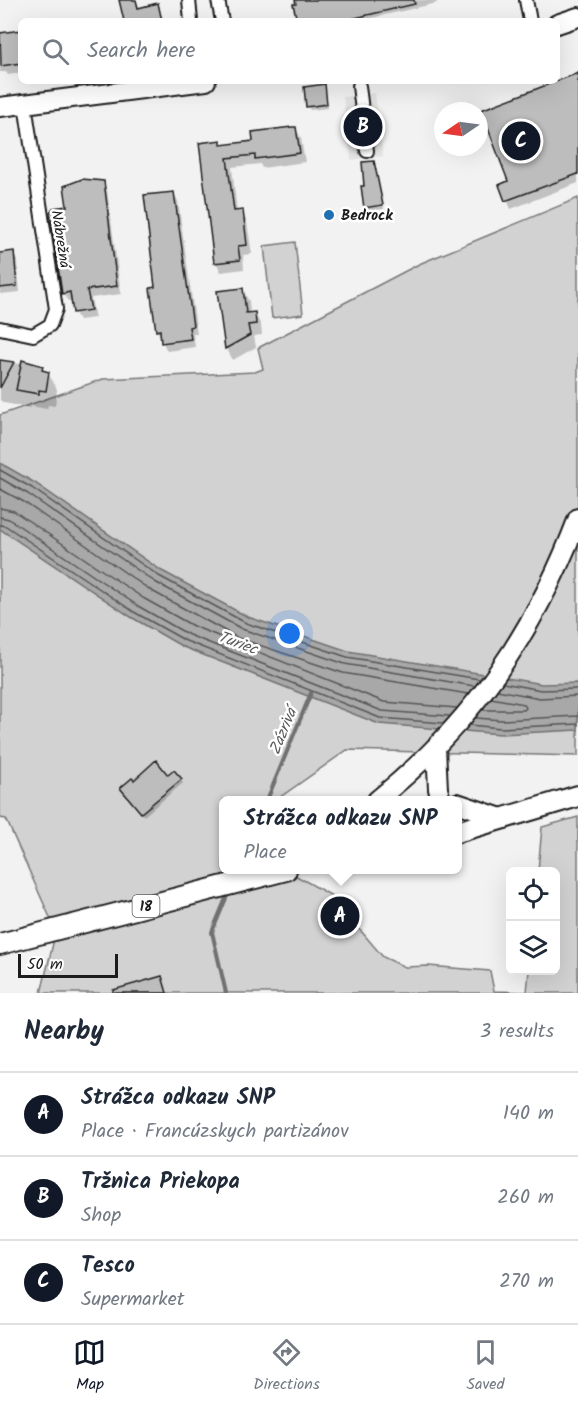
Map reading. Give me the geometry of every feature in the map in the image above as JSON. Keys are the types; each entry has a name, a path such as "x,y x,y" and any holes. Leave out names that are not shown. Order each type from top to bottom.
{"main road":[{"path":"462,831 578,796"},
{"name":"18","path":"0,944 265,874"}],"street":[{"path":"189,0 191,18"},
{"path":"218,0 221,18"},
{"path":"526,0 529,18"},
{"path":"560,23 578,16"},
{"path":"0,107 177,84"},
{"path":"359,86 367,151"},
{"name":"Nábrežná","path":"0,328 33,335 50,326 56,309 25,104"},
{"path":"382,796 440,742 503,666 543,601 578,518"},
{"path":"439,795 440,742"},
{"path":"462,804 504,819"}],"shaded area":[{"path":"375,93 383,156 351,160 343,97"},
{"path":"578,198 578,756 347,750 282,796 219,796 219,874 293,874 341,901 350,918 383,957 405,967 428,966 490,971 494,991 527,992 529,975 560,975 560,867 538,867 542,827 578,817 578,993 41,993 56,931 6,819 0,818 0,415 103,379 255,372 263,369 258,348 419,264"},
{"path":"295,242 303,314 272,318 264,246"}],"water":[{"name":"Turiec","path":"0,463 35,483 162,571 248,617 348,651 542,684 578,683 578,730 501,734 379,724 183,647 131,617 0,529"}],"building":[{"path":"119,0 136,0 138,8 158,3 161,18 123,18"},
{"path":"295,0 414,0 415,4 355,18 296,18 293,4 296,4"},
{"path":"18,30 18,63 1,66 0,33"},
{"path":"578,73 578,174 505,201 499,185 508,181 488,128 488,107 549,84 560,84 560,80"},
{"path":"325,84 327,104 306,107 304,87"},
{"path":"296,127 300,153 255,159 255,155 227,158 234,211 243,210 247,245 238,246 240,260 214,263 199,143 221,140 221,145 253,141 252,132"},
{"path":"374,161 383,205 364,208 361,186 364,186 362,162"},
{"path":"82,179 104,181 117,286 87,290 91,310 73,313 70,292 62,294 50,212 53,208 67,206 64,186"},
{"path":"174,192 193,326 189,327 191,339 161,343 160,330 156,331 150,288 155,287 144,195"},
{"path":"14,251 17,286 0,288 0,253"},
{"path":"243,288 246,313 255,312 256,324 248,325 250,335 225,349 217,291"},
{"path":"0,360 14,362 0,388"},
{"path":"22,360 43,366 42,370 49,372 46,391 39,390 39,394 16,390"},
{"path":"156,760 168,775 174,770 182,779 141,813 120,788 132,778 134,780"},
{"path":"162,976 167,993 113,993 113,990"}],"waterway":[{"name":"Zázrivá","path":"269,796 311,693"},
{"name":"Zázrivá","path":"226,993 212,932 229,891"}],"place":[{"name":"Tržnica Priekopa","path":"363,127"},
{"name":"Tesco","path":"521,141"},
{"name":"Bedrock","path":"329,215"},
{"name":"Strážca odkazu SNP","path":"340,916"}]}
